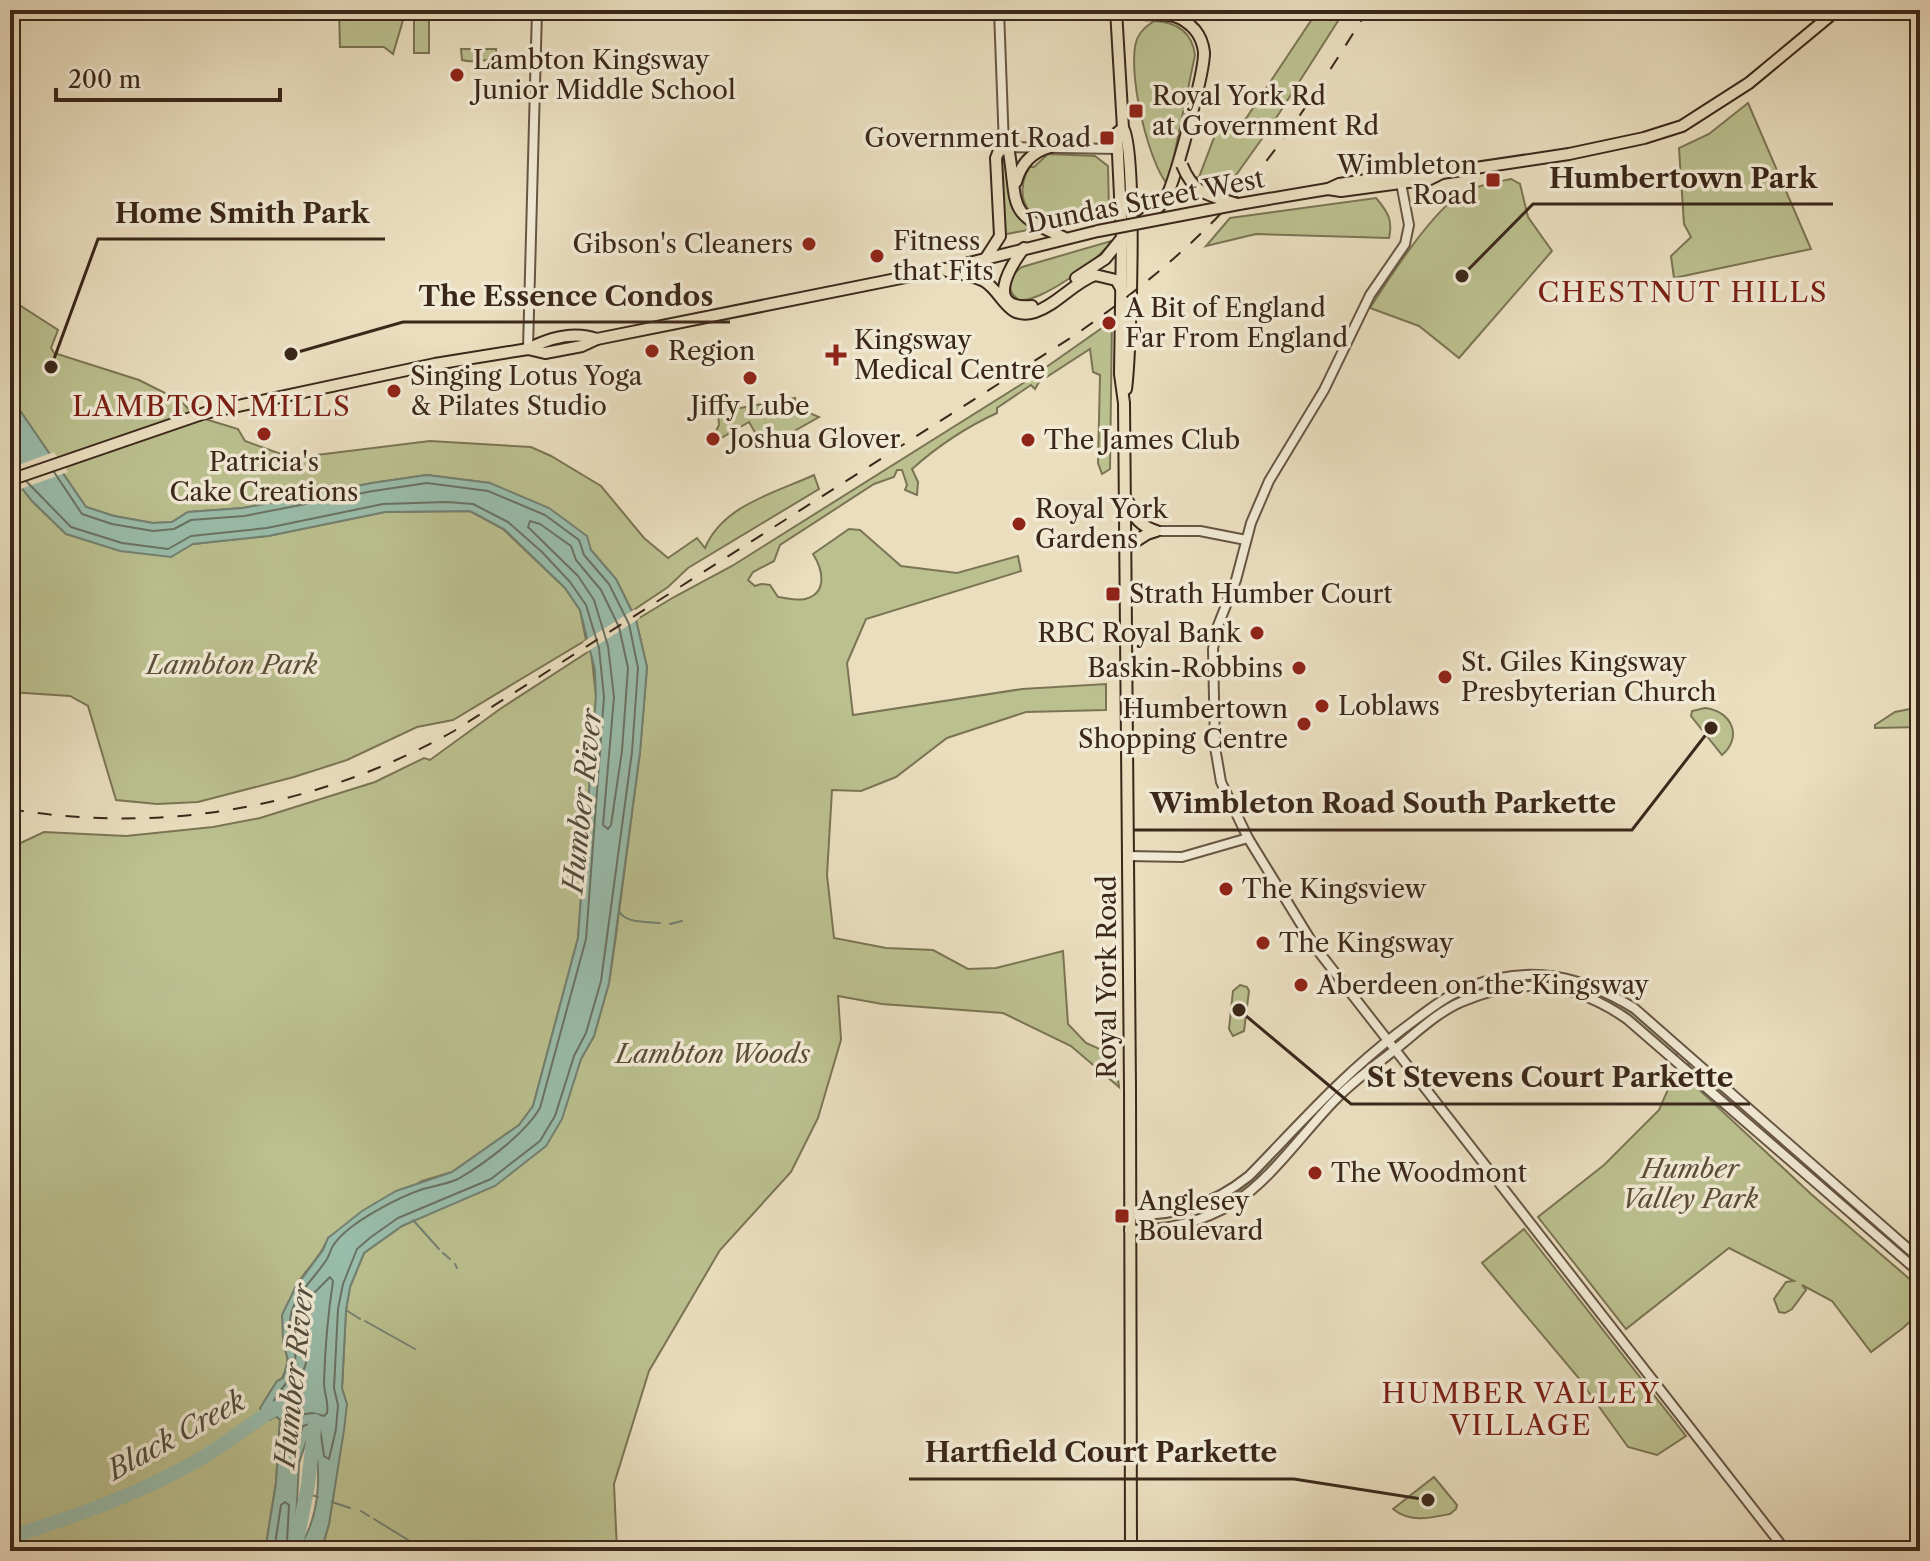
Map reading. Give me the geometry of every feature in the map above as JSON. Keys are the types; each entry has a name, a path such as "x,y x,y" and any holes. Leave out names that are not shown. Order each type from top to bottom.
{"main road":[{"name":"Royal York Road","path":"1116,10 1123,128 1128,135 1132,257 1129,374 1124,403"},
{"path":"1126,10 1139,14 1168,13 1179,17 1195,30 1203,45 1203,62 1179,165 1164,201 1141,222"},
{"name":"Dundas Street West","path":"10,480 184,419 383,375 528,349 544,341 582,334 597,339 941,270 1025,247 1141,222 1328,189 1354,181 1429,171 1442,173 1569,154 1644,138 1682,126 1749,83 1837,10"},
{"path":"1118,38 1125,24 1139,14"},
{"name":"Royal York Road","path":"1123,128 1117,133 1122,238 1120,374 1124,403 1131,1551"},
{"path":"986,258 1000,236 996,158 1004,147 1009,152 1017,206 1025,218 1065,238"},
{"path":"1014,191 1021,167 1040,150 1050,147"},
{"path":"1179,165 1197,189 1239,204"},
{"name":"Dundas Street West","path":"1328,189 1341,191 1430,179 1442,173"},
{"path":"1025,247 1006,274 1004,290 1014,303 1028,306 1037,304 1105,259 1122,238"},
{"path":"941,270 983,281 1008,308 1020,313 1039,310 1095,275 1116,280 1122,290"},
{"path":"1124,486 1132,514 1140,524 1156,531"},
{"path":"1125,548 1156,531"}],"street":[{"path":"528,349 537,10"},
{"path":"999,10 1004,147 1118,149"},
{"path":"1401,183 1409,225 1405,244 1370,295 1324,390 1269,481 1217,628 1213,649 1216,760 1226,796 1315,947 1786,1551"},
{"path":"1156,531 1200,531 1246,540"},
{"path":"1128,856 1182,857 1248,838"},
{"path":"1130,1215 1195,1207 1220,1197 1249,1176 1327,1093 1388,1041 1432,1007 1469,986 1502,977 1557,976 1604,990 1634,1008 1920,1259"},
{"path":"1129,1230 1165,1229 1199,1220 1247,1193 1337,1098 1395,1049 1459,1003 1492,991 1540,986 1571,990 1600,1000 1627,1019 1920,1273"},
{"path":"1195,1207 1199,1220"}],"green space":[{"path":"339,10 406,10 393,54 384,47 340,47"},
{"path":"1318,10 1345,10 1271,126 1224,192 1199,185 1193,178 1199,177 1217,130 1241,126"},
{"path":"414,17 429,17 429,53 414,53"},
{"path":"1154,21 1176,26 1187,34 1195,55 1168,185 1160,174 1147,137 1134,71 1137,39"},
{"path":"461,49 496,49 497,62 462,60"},
{"path":"1748,103 1811,249 1674,278 1671,256 1691,237 1684,224 1679,148 1709,134"},
{"path":"1048,154 1095,156 1108,166 1109,214 1060,222 1037,218 1029,210 1022,190 1030,167"},
{"path":"1007,157 1013,207 1017,215 1033,229 1004,234 1000,159"},
{"path":"1511,179 1520,184 1528,217 1552,251 1459,358 1419,326 1370,308 1411,248 1447,205 1470,190"},
{"path":"1376,198 1388,216 1389,238 1256,234 1206,246 1230,218"},
{"path":"1111,241 1096,258 1069,279 1040,295 1019,300 1010,288 1011,279 1022,267"},
{"path":"10,299 58,330 51,348 54,353 139,380 181,401 192,413 238,429 245,441 292,458 430,441 531,447 601,486 644,538 668,558 697,538 705,548 724,521 767,495 814,475 819,489 688,568 668,587 632,611 616,579 591,550 490,483 427,475 243,508 188,512 172,522 153,523 114,516 86,507 10,396"},
{"name":"Lambton Woods","path":"1112,321 1110,469 1102,474 1098,463 1100,375 1093,372 1090,349 1039,382 1035,389 1031,385 997,408 997,413 963,431 922,460 912,469 918,482 917,495 905,490 907,485 902,470 897,470 894,477 874,484 780,545 774,561 753,572 748,580 755,586 770,585 778,597 799,600 813,596 821,580 813,554 849,529 860,530 901,566 957,573 1018,556 1021,571 866,619 847,663 853,715 1022,689 1106,684 1106,710 1026,712 947,738 896,777 861,791 832,790 827,875 834,938 886,948 933,950 968,969 996,968 1063,951 1068,1024 1086,1043 1115,1056 1119,1087 1071,1046 1003,1013 882,1004 838,996 841,1040 818,1118 791,1172 720,1250 649,1371 614,1484 617,1551 321,1551 329,1524 346,1404 342,1389 346,1310 350,1287 364,1253 430,1211 572,1085 581,1059 594,1036 609,983 640,752 647,667 636,620 732,566 1025,382"},
{"path":"795,398 796,407 819,417 764,448 749,422 716,441 713,437 719,425 718,412"},
{"name":"Lambton Park","path":"10,473 32,501 66,534 193,544 268,536 385,512 470,511 503,529 565,588 580,610 586,640 453,720 417,727 347,760 198,802 157,804 116,800 88,706 70,696 10,692"},
{"path":"591,650 596,697 578,938 533,1106 519,1125 452,1172 422,1181 328,1238 297,1285 283,1335 287,1365 267,1399 270,1420 276,1416 280,1420 276,1483 265,1551 10,1551 10,848 44,832 126,836 213,827 260,818 375,782 424,758 430,760 500,709"},
{"path":"1920,707 1920,727 1875,728 1895,712"},
{"path":"1705,708 1722,714 1732,726 1732,740 1722,755 1691,716 1692,711"},
{"path":"1240,985 1249,991 1244,1031 1233,1036 1229,1029 1233,991"},
{"path":"1608,997 1631,1010 1678,1054 1673,1055 1612,1005"},
{"path":"1379,1055 1381,1058 1327,1104 1252,1186 1237,1198 1204,1212 1257,1176 1327,1098"},
{"path":"1688,1061 1920,1263 1920,1271 1689,1069"},
{"name":"Humber Valley Park","path":"1677,1069 1811,1194 1920,1288 1920,1312 1903,1328 1871,1352 1832,1301 1802,1285 1806,1290 1792,1309 1779,1312 1774,1299 1786,1282 1794,1281 1729,1248 1626,1329 1538,1217 1604,1165 1659,1110"},
{"path":"1524,1229 1686,1436 1657,1455 1628,1447 1577,1376 1482,1263"},
{"path":"1434,1477 1457,1505 1450,1514 1413,1518 1393,1509"}],"water":[{"path":"10,396 86,507 114,516 153,523 172,522 188,512 243,508 427,475 490,483 549,508 587,536 591,550 616,579 636,620 647,667 640,752 609,983 594,1036 581,1059 562,1119 546,1146 495,1186 402,1226 364,1253 350,1287 346,1310 342,1388 347,1404 329,1524 321,1551 265,1551 276,1483 280,1420 276,1416 267,1420 260,1408 277,1381 283,1378 288,1360 283,1341 282,1315 295,1288 323,1250 328,1238 362,1211 396,1191 452,1172 519,1125 533,1106 578,938 596,697 595,670 580,610 565,588 504,529 470,511 385,512 268,536 193,544 171,557 120,551 66,534 32,501 10,473","holes":["311,1427 318,1474 316,1506 298,1549 295,1541 299,1463"]}],"pier":[{"path":"54,452 68,472 18,490 10,480 10,468"},
{"path":"635,609 640,618 587,652 583,642"}],"waterway":[{"path":"619,911 631,920 660,923"},
{"path":"670,924 682,921"},
{"path":"413,1220 439,1249"},
{"path":"443,1253 450,1259"},
{"path":"455,1264 457,1268"},
{"path":"346,1310 360,1319"},
{"path":"365,1321 415,1349"},
{"name":"Black Creek","path":"10,1537 154,1483 200,1459 278,1407"},
{"name":"Humber River","path":"295,1551 308,1485 315,1421"},
{"path":"306,1493 318,1497"},
{"path":"332,1502 350,1508"},
{"path":"361,1511 369,1516"},
{"path":"374,1519 426,1551"}],"railway":[{"path":"10,809 67,816 125,818 182,816 239,808 295,796 349,779 454,731 1072,337 1143,284 1210,225 1250,181 1297,119 1368,10"}],"place":[{"name":"Lambton Kingsway Junior Middle School","path":"457,75"},
{"name":"Royal York Rd at Government Rd","path":"1136,111"},
{"name":"Government Road","path":"1107,138"},
{"name":"Wimbleton Road","path":"1493,180"},
{"name":"Gibson's Cleaners","path":"809,244"},
{"name":"Fitness that Fits","path":"877,256"},
{"name":"Humbertown Park","path":"1462,276"},
{"name":"A Bit of England Far From England","path":"1109,323"},
{"name":"Region","path":"652,351"},
{"name":"The Essence Condos","path":"291,354"},
{"name":"Kingsway Medical Centre","path":"836,355"},
{"name":"Home Smith Park","path":"51,367"},
{"name":"Jiffy Lube","path":"750,378"},
{"name":"Singing Lotus Yoga & Pilates Studio","path":"394,391"},
{"name":"Patricia's Cake Creations","path":"264,434"},
{"name":"Joshua Glover","path":"713,439"},
{"name":"The James Club","path":"1028,440"},
{"name":"Royal York Gardens","path":"1019,524"},
{"name":"Strath Humber Court","path":"1113,594"},
{"name":"RBC Royal Bank","path":"1257,633"},
{"name":"Baskin-Robbins","path":"1299,668"},
{"name":"St. Giles Kingsway Presbyterian Church","path":"1445,677"},
{"name":"Loblaws","path":"1322,706"},
{"name":"Humbertown Shopping Centre","path":"1304,724"},
{"name":"Wimbleton Road South Parkette","path":"1711,728"},
{"name":"The Kingsview","path":"1226,889"},
{"name":"The Kingsway","path":"1263,943"},
{"name":"Aberdeen on the Kingsway","path":"1301,985"},
{"name":"St Stevens Court Parkette","path":"1239,1010"},
{"name":"The Woodmont","path":"1315,1173"},
{"name":"Anglesey Boulevard","path":"1122,1216"},
{"name":"Hartfield Court Parkette","path":"1428,1500"}],"district":[{"name":"CHESTNUT HILLS","path":"1683,292"},
{"name":"LAMBTON MILLS","path":"212,406"},
{"name":"HUMBER VALLEY VILLAGE","path":"1521,1409"}]}
